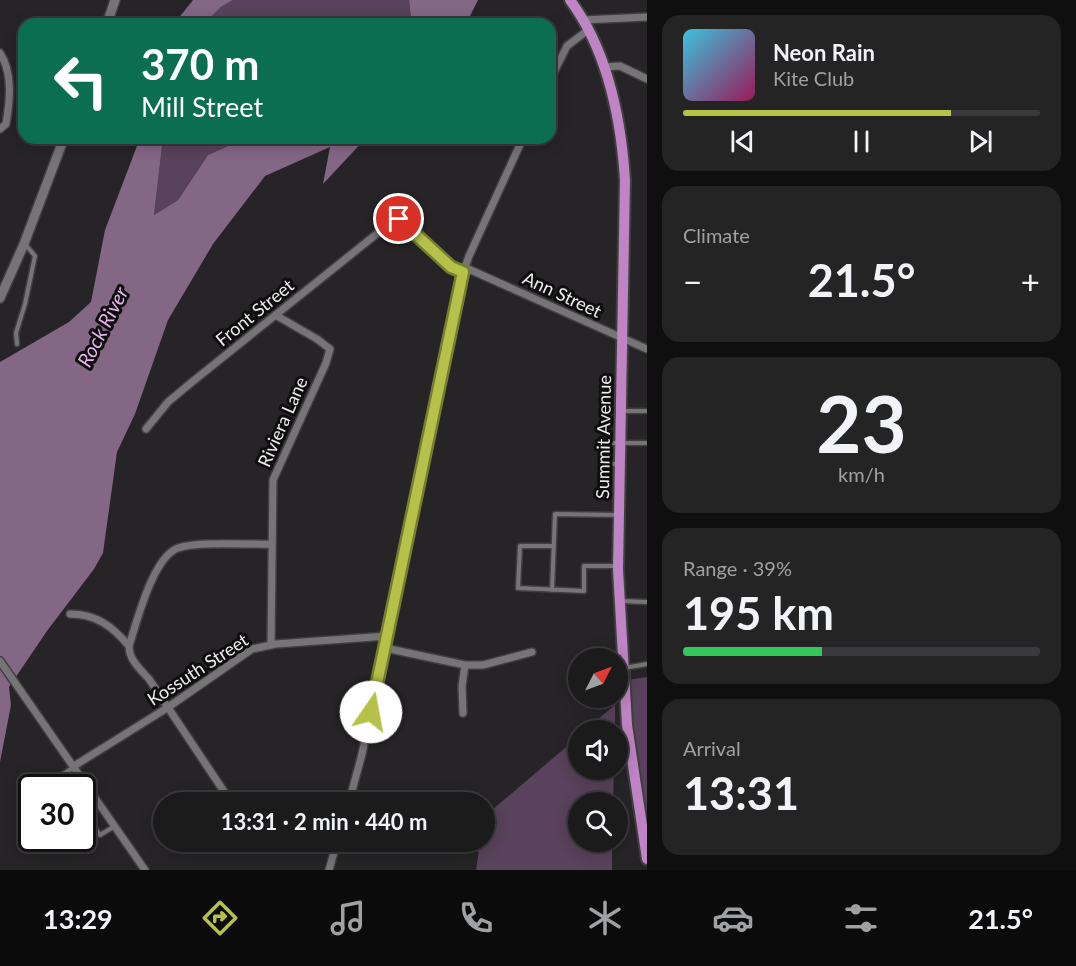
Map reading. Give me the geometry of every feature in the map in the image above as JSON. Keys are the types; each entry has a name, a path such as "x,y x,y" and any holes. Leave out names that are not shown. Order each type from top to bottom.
{"main road":[{"name":"Summit Avenue","path":"570,0 586,25 604,67 616,109 623,153 618,566 623,648"},
{"name":"Summit Avenue","path":"626,708 647,859"}],"street":[{"path":"109,18 115,0"},
{"path":"556,68 567,46 586,25 647,17"},
{"path":"0,53 9,75 8,113 6,124 0,129"},
{"path":"604,67 620,66 647,79"},
{"path":"0,298 24,244 62,144"},
{"path":"352,792 385,648 464,269 521,144"},
{"name":"Ann Street","path":"387,224 399,219 451,267 464,269 647,349"},
{"name":"Front Street","path":"146,429 168,402 277,316 387,224"},
{"name":"Riviera Lane","path":"271,645 273,480 326,363 330,349 277,316"},
{"path":"224,792 149,679 134,662 129,653 129,646 158,566 174,550 180,547 200,545 272,544"},
{"path":"70,614 85,615 103,621 129,646"},
{"name":"Kossuth Street","path":"74,766 167,708 252,649 271,645 387,636"},
{"path":"385,648 465,665 483,665 532,652"},
{"path":"0,661 145,870"},
{"path":"463,713 462,686 465,665"},
{"path":"329,870 334,852"}],"lane":[{"path":"17,344 16,333 35,256 24,244"},
{"path":"621,411 647,411"},
{"path":"620,464 604,462 605,444 647,443"},
{"path":"552,590 555,514 620,515"},
{"path":"555,546 520,546 518,588 584,591 585,566 618,566"},
{"path":"620,601 647,602"},
{"path":"628,667 647,664"},
{"path":"63,774 74,766"},
{"path":"96,829 100,835 115,826"}],"shaded area":[{"path":"233,0 409,0 411,18 210,18 221,7"},
{"path":"162,144 233,144 208,155 178,200 154,215"},
{"path":"647,677 647,840 633,749 628,680"},
{"path":"611,708 615,708 615,720 597,720"},
{"path":"568,745 568,780 614,780 613,792 568,792 568,852 612,852 612,870 476,870 479,852 495,852 495,807"}],"water":[{"path":"193,0 233,0 221,7 210,18 179,18"},
{"path":"409,0 478,0 469,18 411,18"},
{"name":"Rock River","path":"138,144 162,144 154,215 178,200 208,155 233,144 360,144 323,184 330,147 265,176 213,244 168,320 135,414 117,452 103,553 94,569 47,631 9,687 11,705 0,762 0,362 69,322 91,302 105,230"}],"route":[{"path":"371,712 463,272 451,267 399,219"}]}
